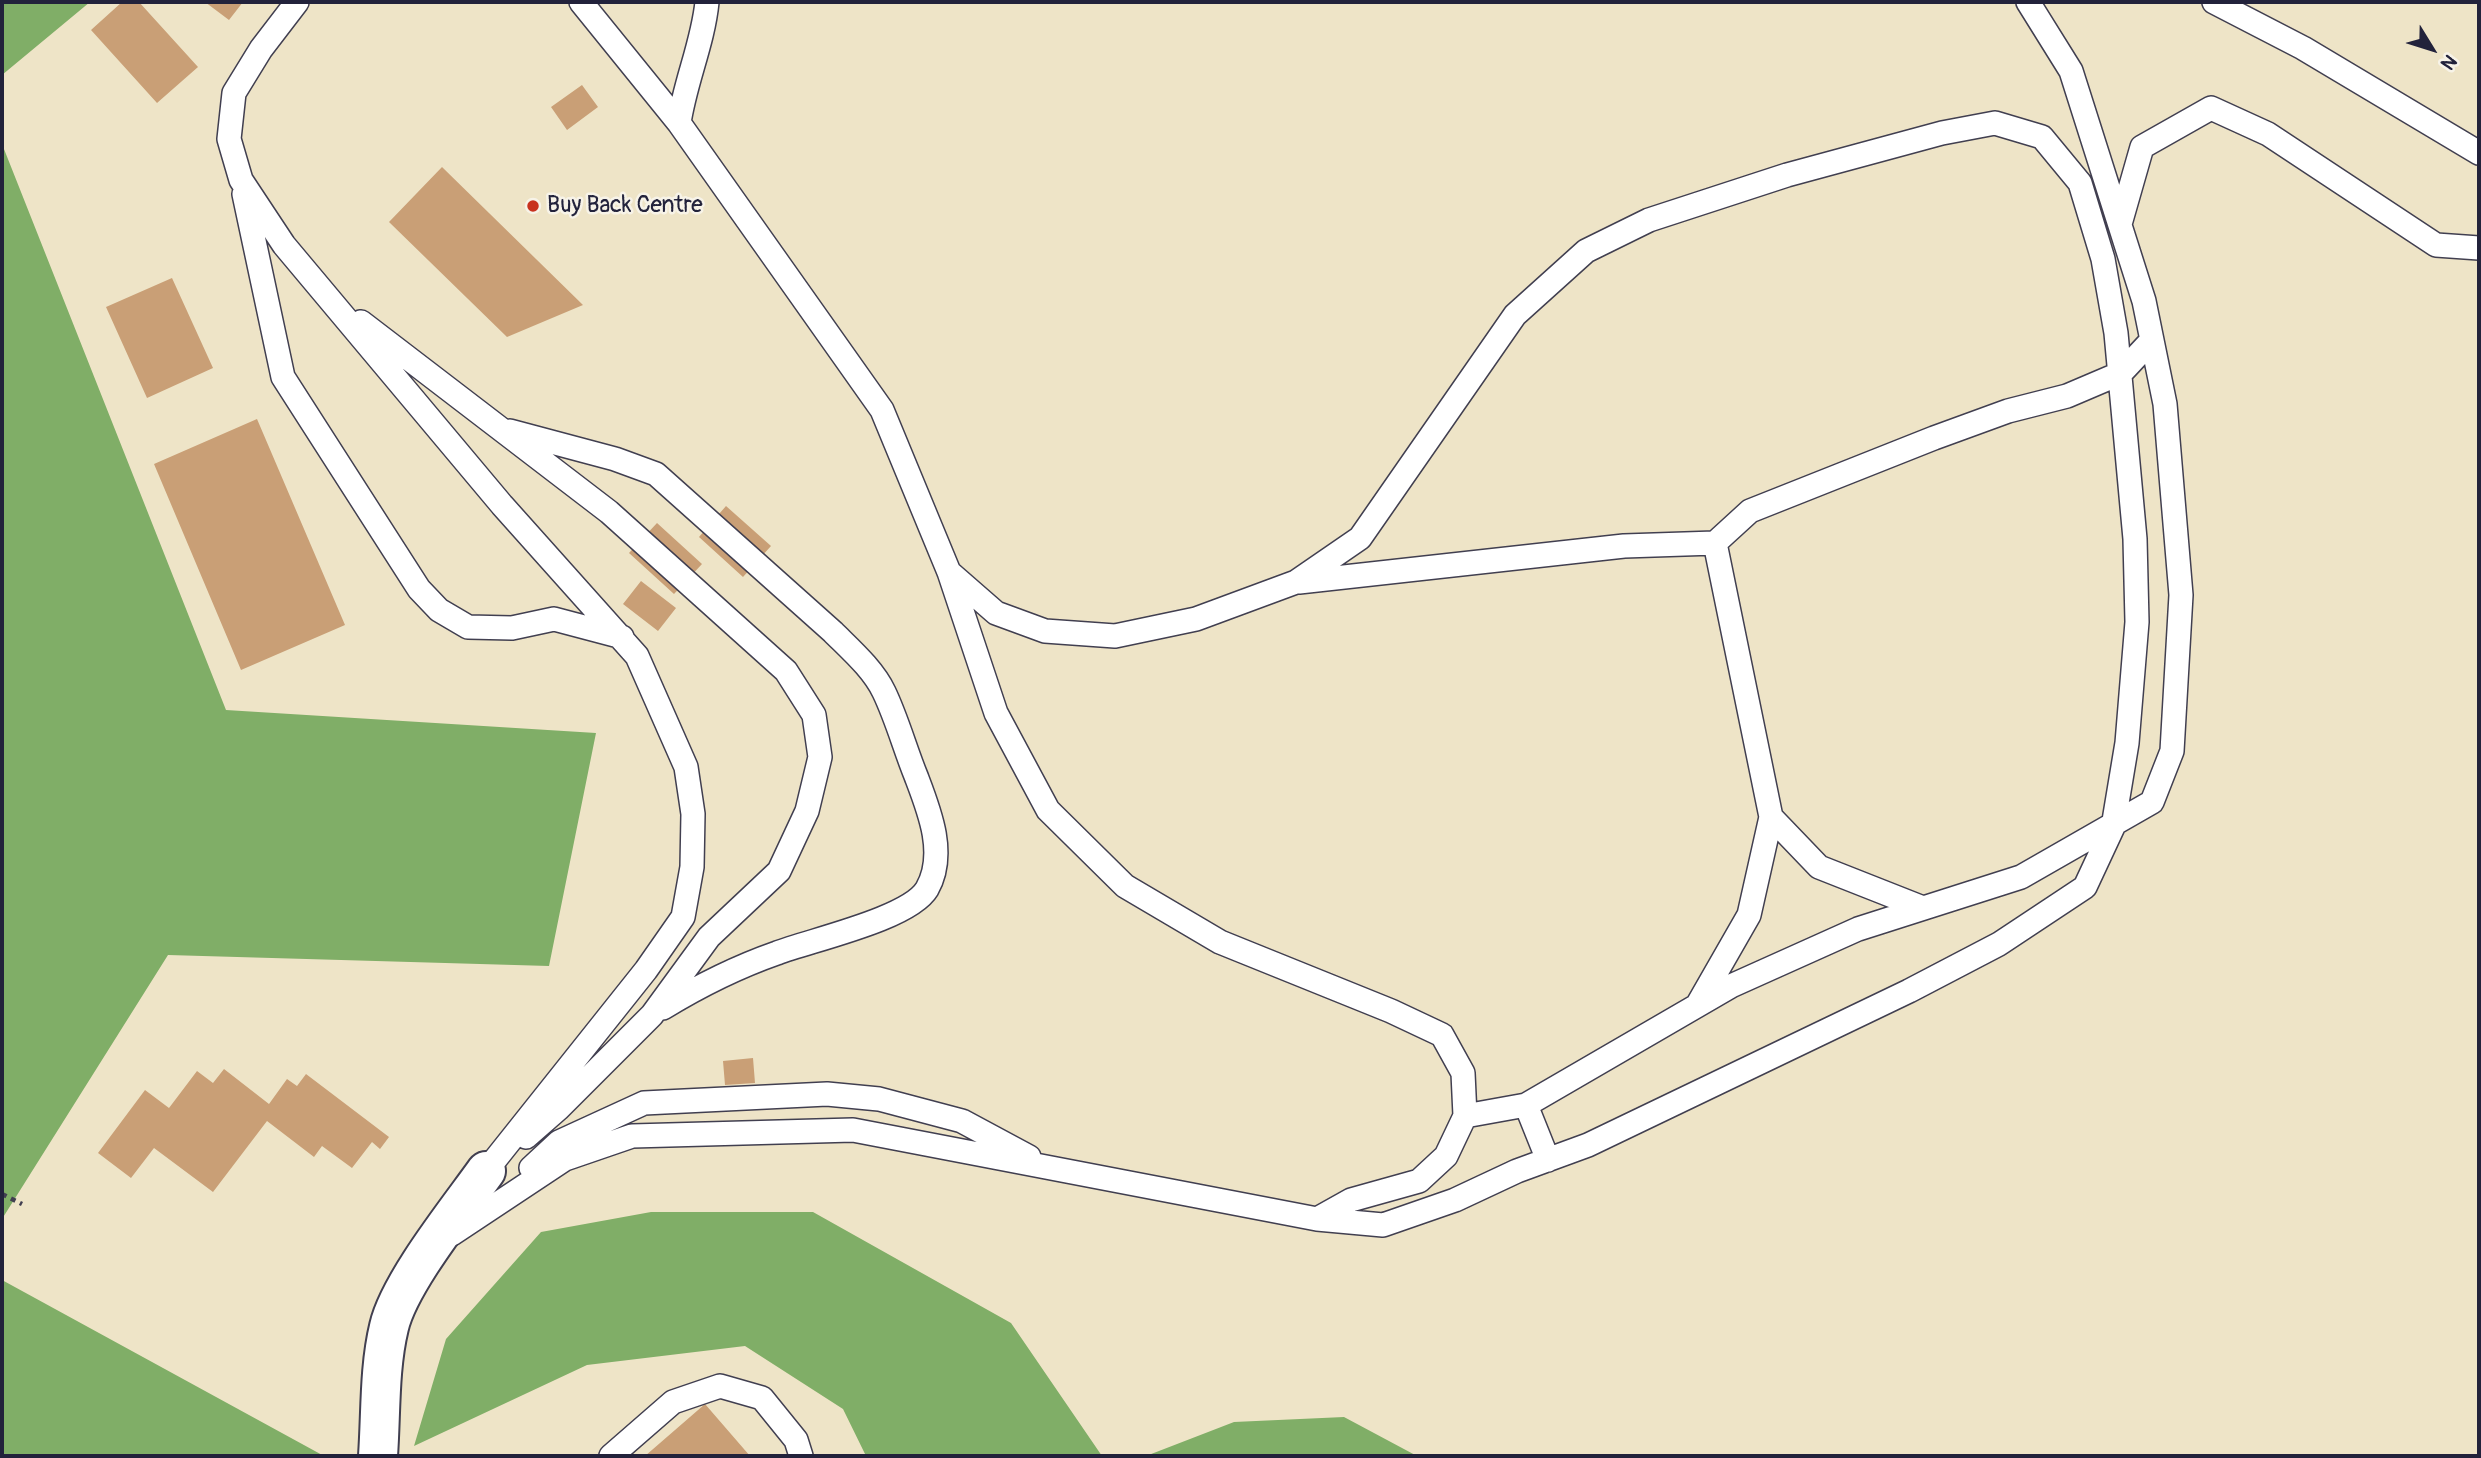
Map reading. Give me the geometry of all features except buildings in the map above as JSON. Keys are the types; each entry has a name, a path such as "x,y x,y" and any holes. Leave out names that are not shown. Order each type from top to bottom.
{"street":[{"path":"378,1456 384,1352 389,1324 429,1251 486,1171"}],"lane":[{"path":"297,2 261,49 234,93 229,139 241,180 283,377 419,589 439,610 468,627 512,628 554,619 622,637"},
{"path":"581,2 679,123 882,410 949,572 996,713 1048,810 1125,886 1220,942 1391,1011 1442,1035 1462,1073 1465,1116 1446,1156 1419,1181 1351,1200 1317,1219"},
{"path":"679,123 683,94 705,23 707,2"},
{"path":"1465,1116 1526,1105 1731,986 1858,929 2021,877 2113,827 2152,802 2172,751 2181,594 2165,404 2144,302 2071,72 2028,2"},
{"path":"2214,2 2303,48 2479,153"},
{"path":"2120,224 2142,147 2211,108 2268,134 2436,245 2479,248"},
{"path":"429,1251 484,1211 565,1159 632,1136 853,1130 1317,1219 1383,1224 1455,1200 1588,1145 1755,1066 1999,944 2085,887 2113,827 2127,743 2137,621 2135,539 2121,373 2103,259 2080,183 2042,137 1996,123 1942,133 1787,174 1649,220 1586,251 1515,315 1408,474 1360,538 1296,582 1196,619 1115,636 1045,631 996,613 949,572"},
{"path":"241,180 284,245 324,293 502,505 622,637 648,674 686,767 693,814 692,867 683,917 646,970 486,1171"},
{"path":"324,293 609,512 786,671 814,715 820,757 807,811 779,871 709,937 652,1015 558,1109 486,1171"},
{"path":"1296,582 1624,547 1716,543 1750,511 1934,438 2008,411 2067,396 2121,373 2151,341"},
{"path":"498,428 615,459 656,474 858,657 883,690 930,812 935,844 934,862 926,890 886,918 752,963 701,985 652,1015"},
{"path":"1696,1006 1749,915 1771,817 1716,543"},
{"path":"1771,817 1819,867 1923,908"},
{"path":"484,1211 559,1142 570,1136 644,1103 710,1098 827,1094 879,1099 962,1121 1051,1169"},
{"path":"1526,1105 1548,1160"},
{"path":"611,1456 673,1402 720,1386 762,1398 796,1440 801,1456"}],"path":[{"path":"2,1194 22,1204"}],"green space":[{"path":"2,2 90,2 2,75"},
{"path":"2,144 226,710 596,733 549,966 168,955 2,1219"},
{"path":"651,1212 813,1212 1011,1323 1102,1456 866,1456 843,1409 745,1346 587,1365 414,1446 446,1339 541,1232"},
{"path":"2,1280 324,1456 2,1456"},
{"path":"1344,1417 1417,1456 1146,1456 1234,1422"}],"place":[{"name":"Buy Back Centre","path":"533,206"}]}
